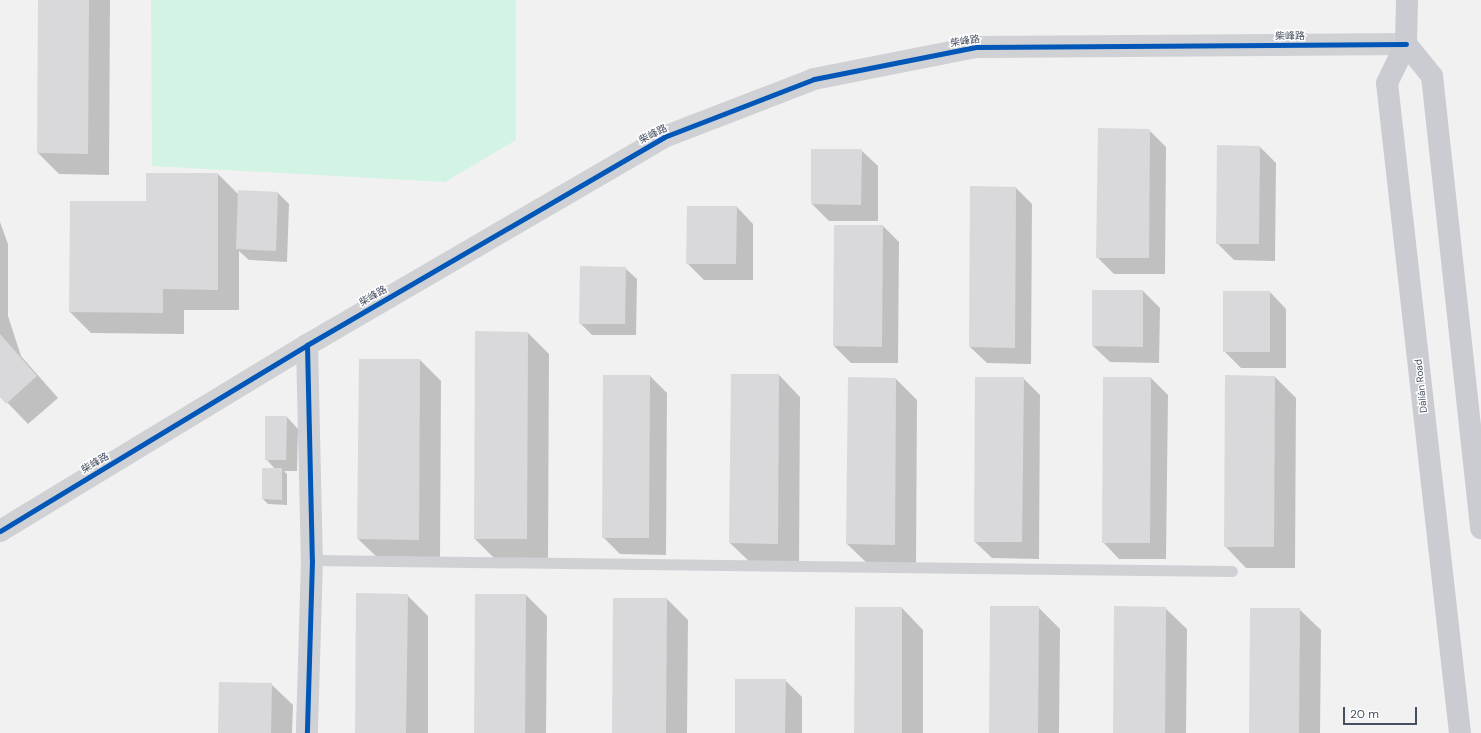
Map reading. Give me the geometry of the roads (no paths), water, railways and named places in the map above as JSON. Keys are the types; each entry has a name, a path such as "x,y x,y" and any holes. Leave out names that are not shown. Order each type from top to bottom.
{"main road":[{"name":"Dàlián Road","path":"1407,0 1406,44 1387,83 1460,733"},
{"path":"1406,44 1432,76 1481,528"}],"street":[{"name":"柴峰路","path":"0,531 307,345 664,137 814,79 976,47 1406,44"},
{"path":"307,345 312,560 307,733"}],"lane":[{"path":"312,560 1232,571"}]}
